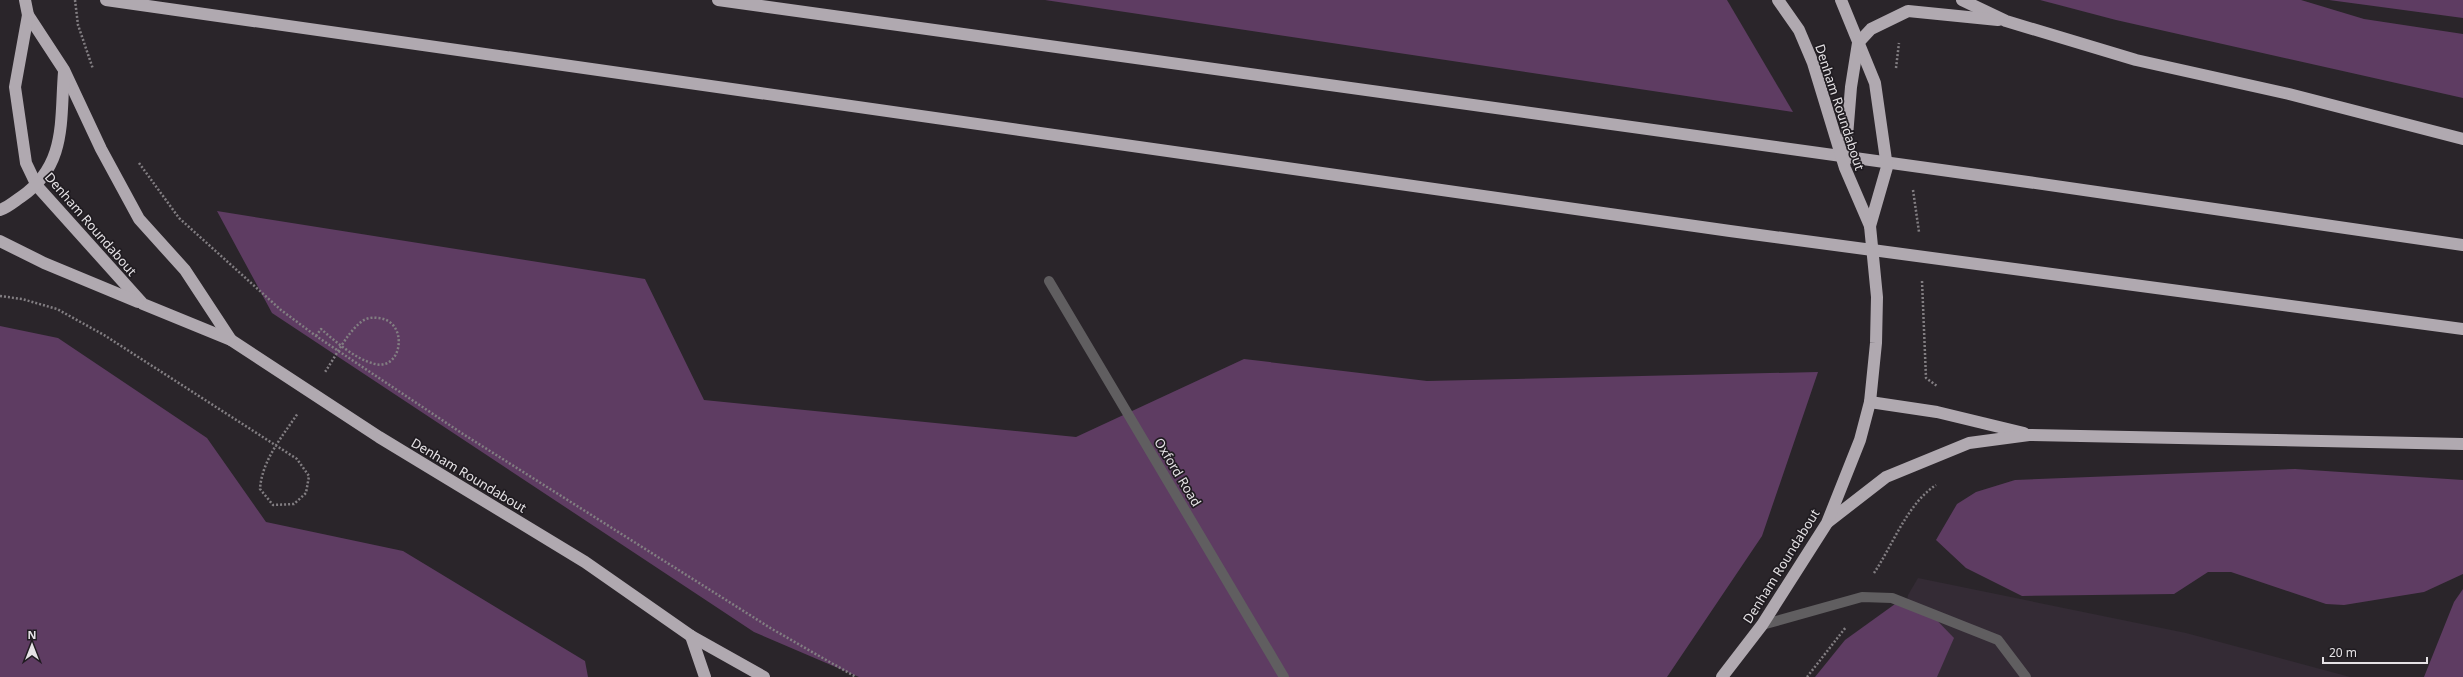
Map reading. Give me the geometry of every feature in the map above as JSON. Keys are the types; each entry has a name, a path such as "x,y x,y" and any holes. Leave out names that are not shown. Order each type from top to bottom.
{"highway":[{"name":"Denham Roundabout","path":"25,0 28,15 15,87 26,163 37,186 143,304 231,340 379,438 585,562 691,636 764,677"},
{"path":"106,0 1730,231 2463,329"},
{"path":"718,0 1691,136 1939,168 2463,245"},
{"name":"Denham Roundabout","path":"1722,677 1762,625 1827,523 1860,440 1870,402 1876,343 1877,297 1870,226 1845,168 1813,63 1799,30 1778,0"},
{"name":"Denham Roundabout","path":"1841,0 1875,83 1887,167 1870,226"},
{"path":"1962,0 2006,21 2136,60 2289,94 2463,139"},
{"path":"1845,168 1851,87 1858,42 1871,29 1908,11 2006,21"},
{"name":"Denham Roundabout","path":"28,15 64,70 101,149 139,219 185,270 231,340"},
{"path":"0,210 37,186 49,170 58,147 64,70"},
{"path":"0,241 44,263 143,304"},
{"path":"1870,402 1937,412 2029,435"},
{"path":"1827,523 1886,477 1969,443 2029,435 2463,444"},
{"path":"691,636 705,677"}],"lane":[{"name":"Oxford Road","path":"1049,281 1284,677"},
{"path":"1762,625 1862,597 1892,598 1907,602 1998,640 2026,677"}],"path":[{"path":"76,0 78,24 94,73"},
{"path":"1896,74 1900,41"},
{"path":"135,158 179,218 282,310 316,336 463,434 772,630 856,677"},
{"path":"1912,183 1920,237"},
{"path":"1922,276 1926,378 1942,390"},
{"path":"0,296 22,299 57,309 104,335 297,459 309,476 309,486 301,500 294,504 273,505 260,489 264,465"},
{"path":"316,336 321,329 352,352 376,364 383,364 391,360 400,346 395,327 381,318 370,317 362,322 348,337"},
{"path":"1870,579 1908,516 1926,491 1938,483"},
{"path":"1807,677 1848,625"}],"shaded area":[{"path":"1045,0 1727,0 1793,112"},
{"path":"2040,0 2301,0 2364,19 2463,34 2463,98 2116,20"},
{"path":"2329,0 2463,0 2463,18"},
{"path":"217,211 645,279 704,400 1076,437 1244,359 1427,381 1818,372 1762,536 1667,677 859,677 754,632 272,313"},
{"path":"0,326 58,338 207,438 266,522 403,551 585,661 588,677 0,677"},
{"path":"2295,469 2463,480 2463,574 2424,592 2344,605 2326,604 2231,572 2208,572 2174,594 2022,596 1966,568 1936,540 1957,504 1976,492 2015,480"},
{"path":"1918,578 2186,633 2350,677 1861,677 1907,602 1908,595"},
{"path":"2463,589 2463,677 2424,677 2454,602"},
{"path":"1902,599 1925,608 1954,638 1937,677 1815,677 1845,640"}]}
